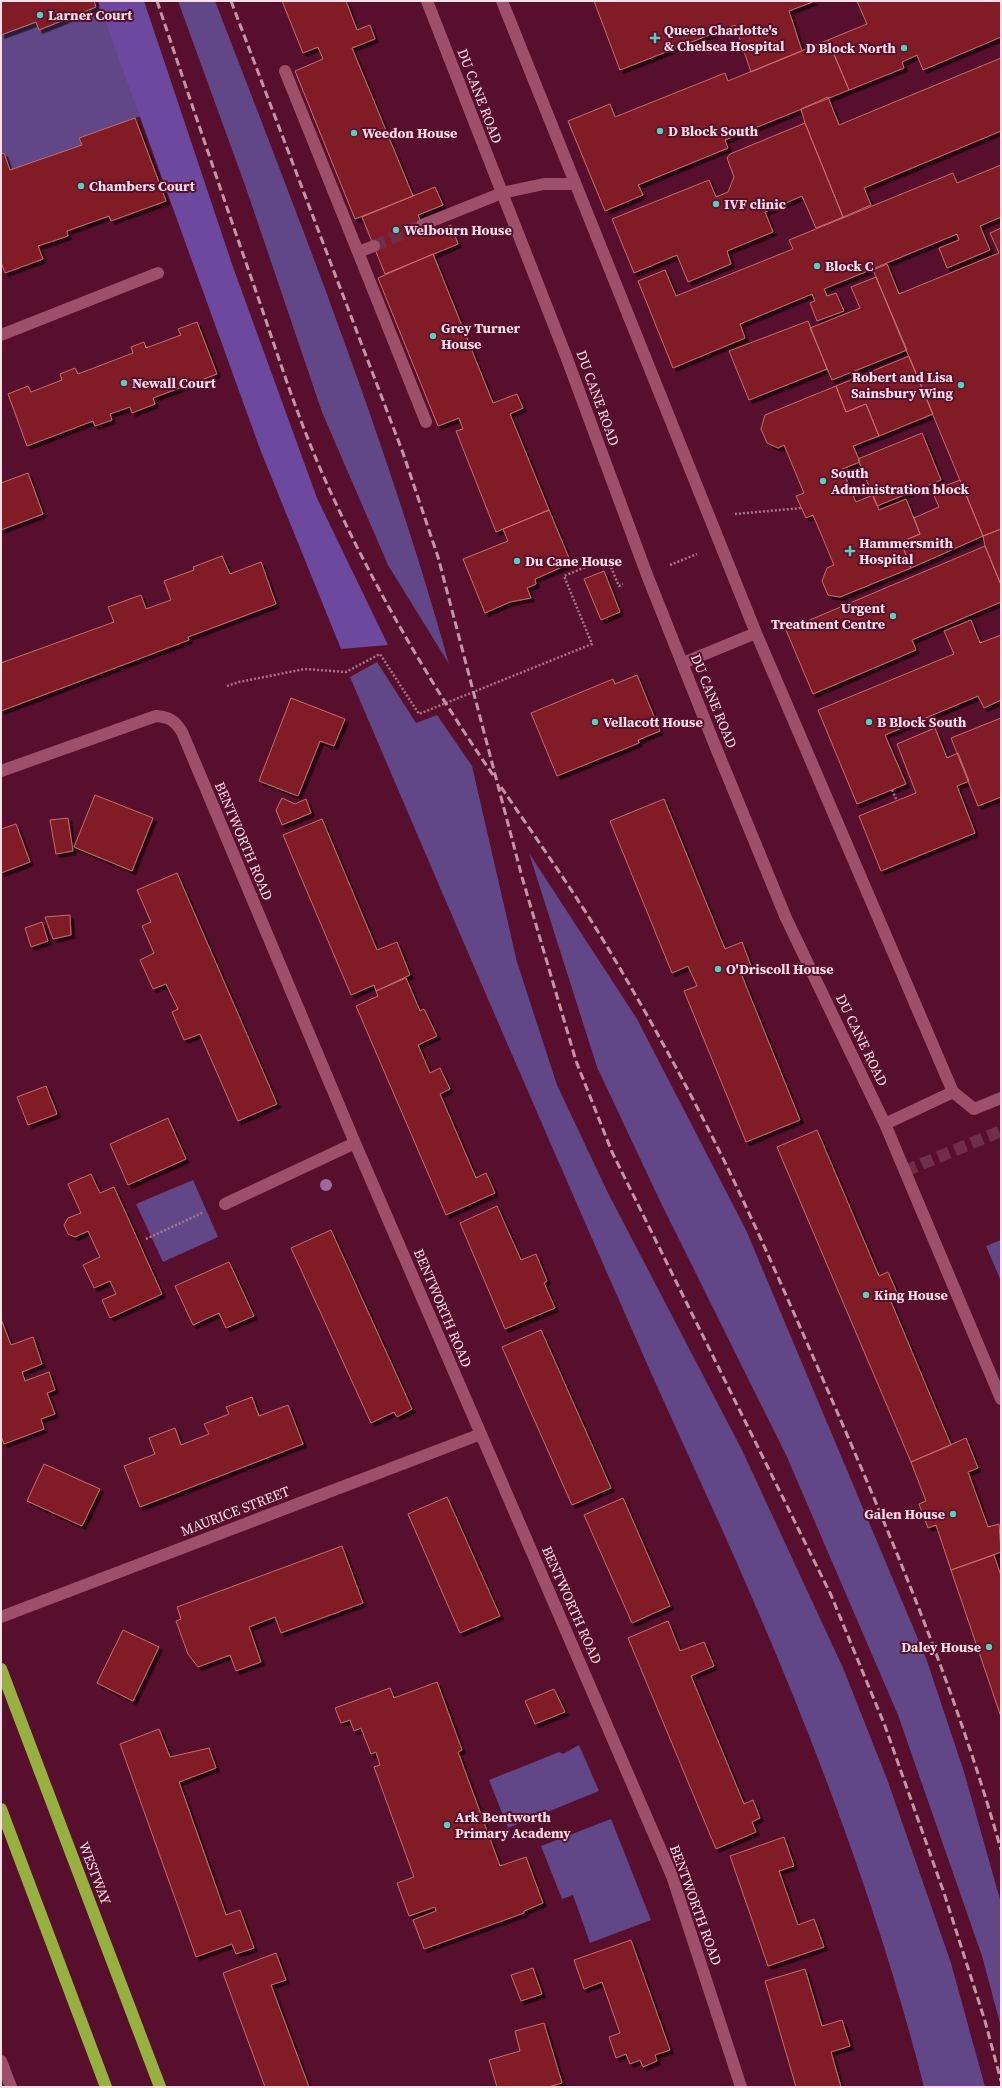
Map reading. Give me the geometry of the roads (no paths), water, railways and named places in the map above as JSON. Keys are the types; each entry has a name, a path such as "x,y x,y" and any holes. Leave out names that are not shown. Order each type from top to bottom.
{"highway":[{"name":"WESTWAY","path":"1,1669 160,2087"},
{"path":"1,1809 106,2087"}],"street":[{"name":"DU CANE ROAD","path":"427,1 566,356 647,575 786,918 885,1124 1001,1399"},
{"path":"502,1 756,633 953,1092 974,1109 1001,1098"},
{"path":"285,71 426,422"},
{"path":"422,225 502,193 544,184 575,184"},
{"path":"358,252 374,246"},
{"path":"1,335 158,273"},
{"path":"683,663 756,633"},
{"name":"BENTWORTH ROAD","path":"1,772 156,716 167,716 175,722 182,732 355,1143 672,1876 741,2087"},
{"path":"885,1124 953,1092"},
{"path":"224,1204 355,1143"},
{"name":"MAURICE STREET","path":"1,1617 481,1434"},
{"path":"1,2060 11,2087"}],"tunnel":[{"path":"374,246 422,225"},
{"path":"905,1171 1001,1131"}],"railway":[{"path":"157,1 285,376 321,472 349,532 406,638 448,707 493,775"},
{"path":"231,1 403,453 438,557 522,877 576,1061 612,1152 831,1595 885,1726 944,1893 985,2021 1001,2081"},
{"path":"501,787 602,938 676,1068 733,1179 775,1270 842,1423 908,1581 929,1634 967,1741 1001,1850"}],"place":[{"name":"Larner Court","path":"40,15"},
{"name":"Queen Charlotte's & Chelsea Hospital","path":"655,38"},
{"name":"D Block North","path":"904,48"},
{"name":"D Block South","path":"660,131"},
{"name":"Weedon House","path":"354,133"},
{"name":"Chambers Court","path":"81,186"},
{"name":"IVF clinic","path":"716,204"},
{"name":"Welbourn House","path":"396,230"},
{"name":"Block C","path":"817,266"},
{"name":"Grey Turner House","path":"433,336"},
{"name":"Newall Court","path":"124,383"},
{"name":"Robert and Lisa Sainsbury Wing","path":"961,385"},
{"name":"South Administration block","path":"823,481"},
{"name":"Hammersmith Hospital","path":"850,551"},
{"name":"Du Cane House","path":"517,561"},
{"name":"Urgent Treatment Centre","path":"893,616"},
{"name":"Vellacott House","path":"595,722"},
{"name":"B Block South","path":"869,722"},
{"name":"O'Driscoll House","path":"718,969"},
{"name":"King House","path":"866,1295"},
{"name":"Galen House","path":"953,1514"},
{"name":"Daley House","path":"989,1647"},
{"name":"Ark Bentworth Primary Academy","path":"447,1825"}]}
